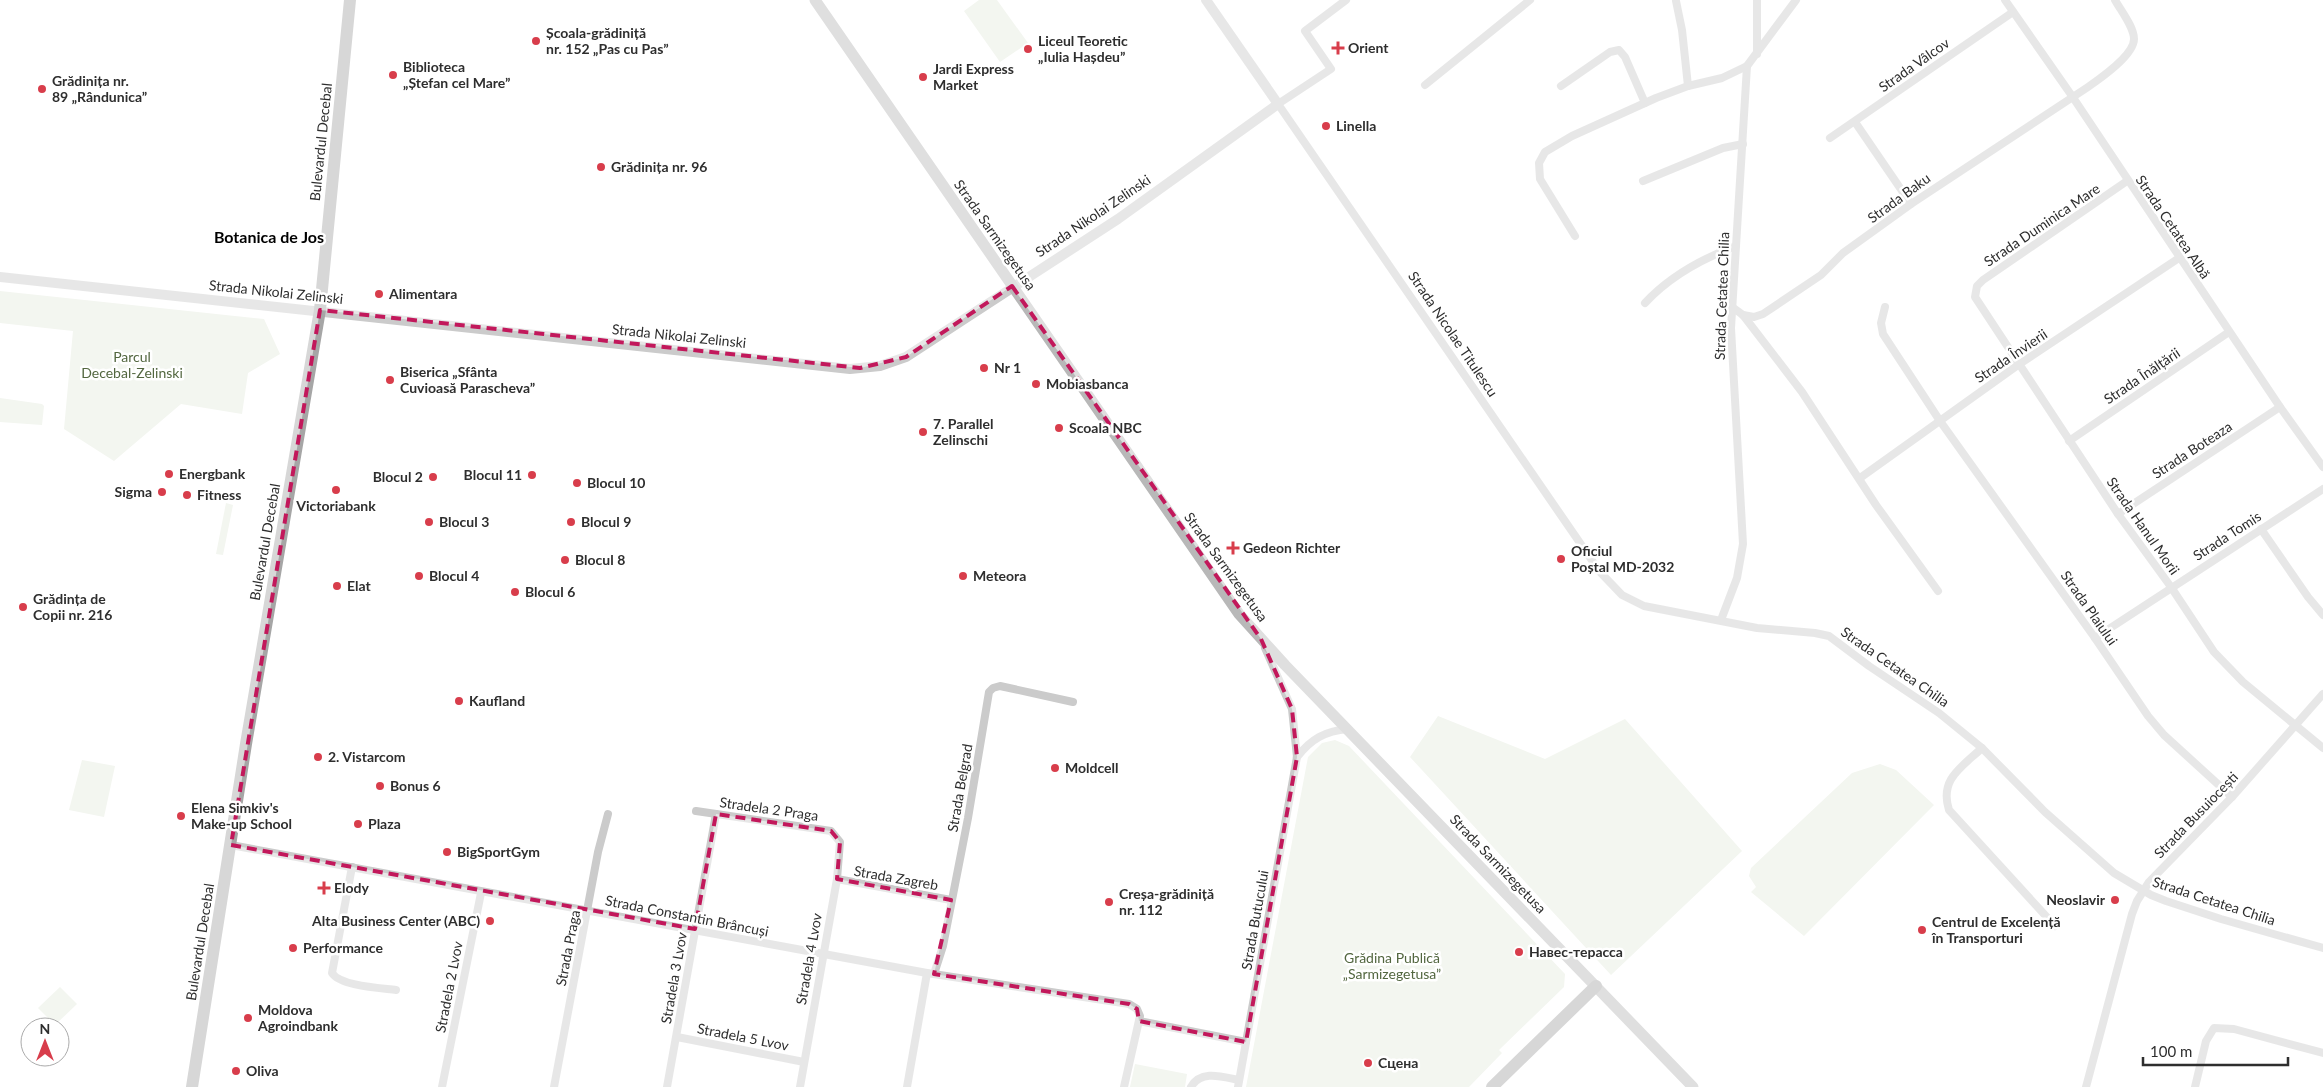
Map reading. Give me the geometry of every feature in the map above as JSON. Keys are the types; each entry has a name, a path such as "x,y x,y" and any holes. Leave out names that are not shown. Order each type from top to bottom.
{"main road":[{"name":"Bulevardul Decebal","path":"192,1087 320,310 350,0"},
{"name":"Strada Sarmizegetusa","path":"815,0 1239,614 1348,730 1693,1087"},
{"path":"1492,1087 1596,986"}],"street":[{"name":"Strada Nicolae Titulescu","path":"1206,0 1600,572 1622,595 1636,604 1721,620"},
{"path":"1278,104 1330,69 1305,31 1346,0"},
{"path":"1425,85 1530,0"},
{"path":"1757,0 1757,54"},
{"path":"1575,236 1540,179 1538,170 1540,158 1545,152 1564,140 1644,104 1688,86 1722,78 1747,66 1796,0"},
{"name":"Strada Cetatea Albă","path":"2005,0 2072,96 2127,181 2280,407 2323,467"},
{"name":"Strada Baku","path":"1742,315 1754,317 1763,314 1821,275 1842,253 1911,204 2088,87 2114,66 2132,47 2133,35 2116,0"},
{"path":"1676,2 1682,30 1688,86"},
{"name":"Strada Vâlcov","path":"1830,138 2013,12"},
{"path":"1561,86 1610,52 1619,50 1625,56 1644,104"},
{"name":"Strada Cetatea Chilia","path":"1747,66 1744,144 1732,307 1732,369 1744,520 1743,544 1737,578 1721,620 1757,628 1816,633 1829,636 1869,666 1939,712 1982,748 2045,812 2114,874 2143,890 2221,919 2323,948"},
{"name":"Strada Nikolai Zelinski","path":"0,277 860,368 880,366 906,357 1118,218 1278,104"},
{"path":"1855,122 1911,204"},
{"path":"1643,181 1723,148 1744,144"},
{"name":"Strada Duminica Mare","path":"1974,292 1984,280 2127,181"},
{"path":"1645,303 1660,286 1687,268 1736,246"},
{"name":"Strada Învierii","path":"1860,478 2018,365 2179,258"},
{"name":"Strada Hanul Morii","path":"1974,292 1976,302 2118,514 2171,587 2202,636 2222,661 2294,725 2323,748"},
{"path":"1732,307 1742,315 1802,392 1887,521 1938,591"},
{"name":"Strada Plaiului","path":"1885,307 1881,323 1883,334 1940,421 2095,638 2148,716 2164,735 2232,797"},
{"name":"Strada Înălțării","path":"2069,441 2229,332"},
{"name":"Strada Boteaza","path":"2118,514 2280,407"},
{"name":"Strada Tomis","path":"2095,638 2323,489"},
{"path":"2261,529 2308,598 2323,615"},
{"name":"Strada Butucului","path":"1238,1083 1297,757 1292,709 1261,639"},
{"name":"Strada Belgrad","path":"907,1087 930,973 943,946 990,690 1000,686 1073,702"},
{"name":"Strada Busuiocești","path":"2086,1087 2132,914 2143,890 2232,797 2323,694"},
{"path":"1297,757 1306,745 1318,736 1333,731 1348,730"},
{"path":"1982,748 1949,782 1945,791 1949,810 2055,926"},
{"name":"Stradela 2 Praga","path":"696,811 831,831 837,836"},
{"name":"Strada Praga","path":"554,1087 598,852 608,814"},
{"name":"Stradela 3 Lvov","path":"667,1087 716,814"},
{"name":"Stradela 4 Lvov","path":"800,1087 822,954 837,879 841,851 837,836"},
{"name":"Strada Constantin Brâncuși","path":"231,845 481,893 588,910 822,954 1129,1004 1137,1009 1139,1021"},
{"path":"352,867 332,973 338,980 348,983 396,990"},
{"name":"Strada Zagreb","path":"837,879 951,900"},
{"name":"Stradela 2 Lvov","path":"442,1087 481,893"},
{"path":"1124,1087 1139,1021 1246,1042"},
{"path":"2195,1087 2206,1041 2214,1028 2234,1029 2323,1053"},
{"name":"Stradela 5 Lvov","path":"677,1037 804,1062"},
{"path":"1191,1087 1198,1078 1204,1076 1238,1083"}],"highlighted area":[{"path":"1012,286 1261,639 1292,709 1297,757 1246,1042 1139,1021 1137,1009 1129,1004 934,974 951,900 837,879 840,842 831,831 716,814 695,929 231,845 320,310 860,368 906,357"}],"green space":[{"path":"979,0 997,0 1028,43 1000,62 964,11"},
{"name":"Parcul Decebal-Zelinski","path":"0,291 264,319 280,354 248,373 242,414 181,404 114,461 64,429 73,331 0,323"},
{"path":"0,398 42,404 44,406 42,425 0,422"},
{"path":"226,503 233,505 223,555 216,554"},
{"path":"1438,716 1545,759 1625,719 1742,851 1611,975 1410,757"},
{"name":"Grădina Publică „Sarmizegetusa”","path":"1335,740 1349,746 1565,974 1564,987 1499,1050 1502,1053 1469,1087 1246,1087 1308,757 1322,743"},
{"path":"82,760 115,766 104,817 69,810"},
{"path":"1880,764 1896,770 1934,805 1804,936 1751,892 1756,887 1749,876 1751,868 1852,773"},
{"path":"60,987 77,1004 63,1017 47,1017 38,1008"},
{"path":"1135,1064 1187,1074 1185,1087 1130,1087"}],"place":[{"name":"Școala-grădiniță nr. 152 „Pas cu Pas”","path":"536,41"},
{"name":"Orient","path":"1338,48"},
{"name":"Liceul Teoretic „Iulia Hașdeu”","path":"1028,49"},
{"name":"Biblioteca „Ștefan cel Mare”","path":"393,75"},
{"name":"Jardi Express Market","path":"923,77"},
{"name":"Grădinița nr. 89 „Rândunica”","path":"42,89"},
{"name":"Linella","path":"1326,126"},
{"name":"Grădinița nr. 96","path":"601,167"},
{"name":"Alimentara","path":"379,294"},
{"name":"Nr 1","path":"984,368"},
{"name":"Biserica „Sfânta Cuvioasă Parascheva”","path":"390,380"},
{"name":"Mobiasbanca","path":"1036,384"},
{"name":"Scoala NBC","path":"1059,428"},
{"name":"7. Parallel Zelinschi","path":"923,432"},
{"name":"Energbank","path":"169,474"},
{"name":"Blocul 11","path":"532,475"},
{"name":"Blocul 2","path":"433,477"},
{"name":"Blocul 10","path":"577,483"},
{"name":"Victoriabank","path":"336,490"},
{"name":"Sigma","path":"162,492"},
{"name":"Fitness","path":"187,495"},
{"name":"Blocul 3","path":"429,522"},
{"name":"Blocul 9","path":"571,522"},
{"name":"Gedeon Richter","path":"1233,548"},
{"name":"Oficiul Poștal MD-2032","path":"1561,559"},
{"name":"Blocul 8","path":"565,560"},
{"name":"Blocul 4","path":"419,576"},
{"name":"Meteora","path":"963,576"},
{"name":"Elat","path":"337,586"},
{"name":"Blocul 6","path":"515,592"},
{"name":"Grădința de Copii nr. 216","path":"23,607"},
{"name":"Kaufland","path":"459,701"},
{"name":"2. Vistarcom","path":"318,757"},
{"name":"Moldcell","path":"1055,768"},
{"name":"Bonus 6","path":"380,786"},
{"name":"Elena Simkiv's Make-up School","path":"181,816"},
{"name":"Plaza","path":"358,824"},
{"name":"BigSportGym","path":"447,852"},
{"name":"Elody","path":"324,888"},
{"name":"Neoslavir","path":"2115,900"},
{"name":"Creșa-grădiniță nr. 112","path":"1109,902"},
{"name":"Alta Business Center (ABC)","path":"490,921"},
{"name":"Centrul de Excelență în Transporturi","path":"1922,930"},
{"name":"Performance","path":"293,948"},
{"name":"Навес-терасса","path":"1519,952"},
{"name":"Moldova Agroindbank","path":"248,1018"},
{"name":"Сцена","path":"1368,1063"},
{"name":"Oliva","path":"236,1071"}],"district":[{"name":"Botanica de Jos","path":"269,237"}]}
